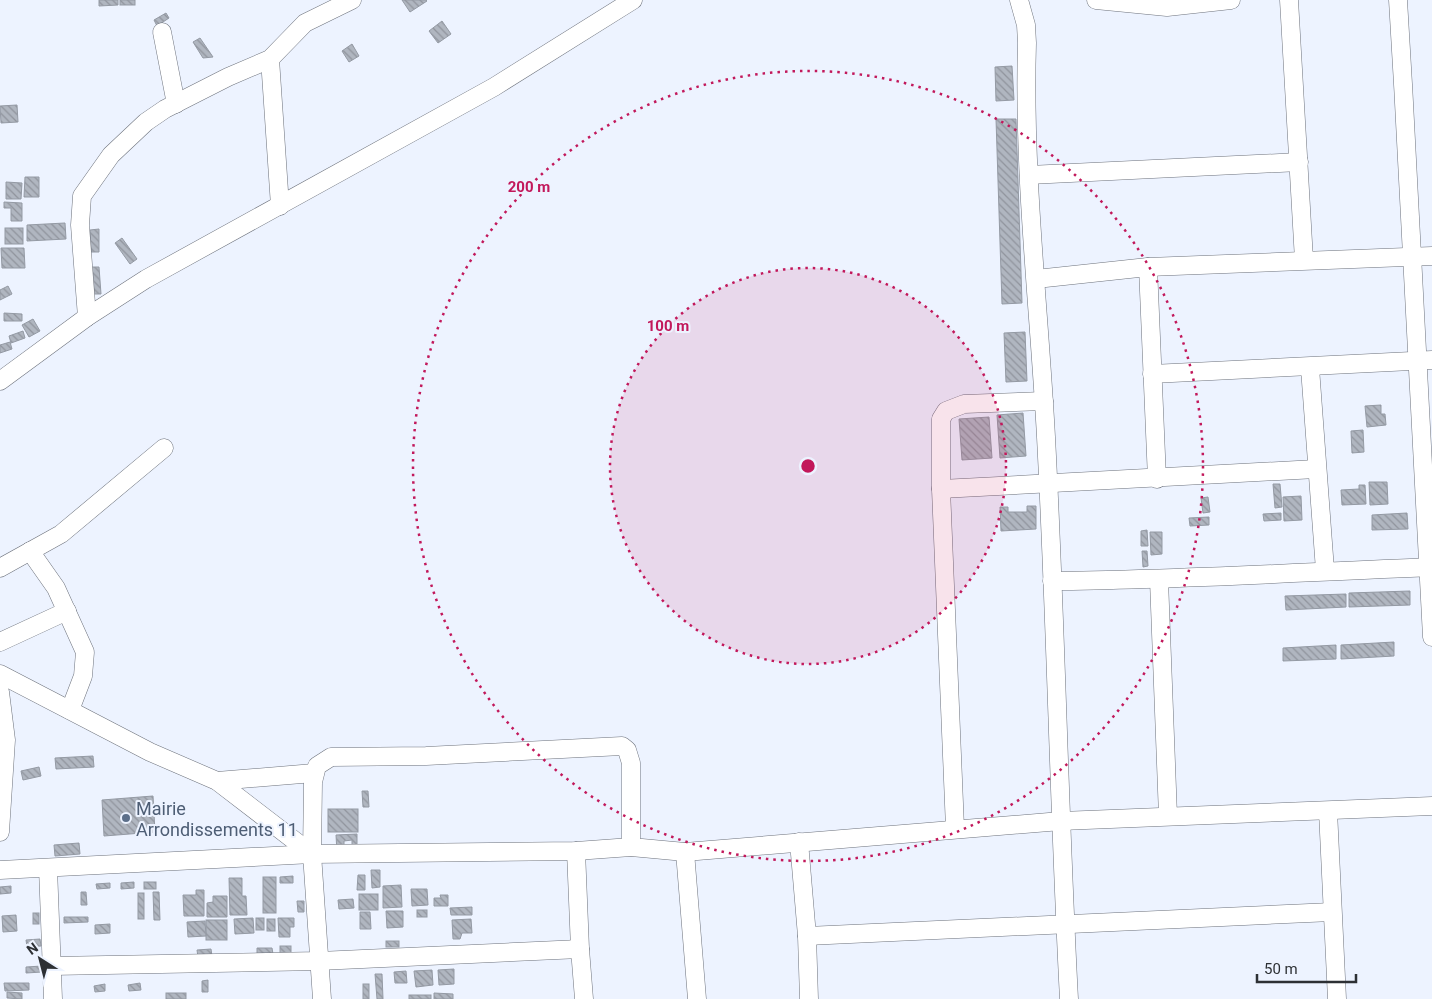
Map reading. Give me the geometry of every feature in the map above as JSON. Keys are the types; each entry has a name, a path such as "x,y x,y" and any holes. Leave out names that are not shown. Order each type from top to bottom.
{"street":[{"path":"87,316 80,225 82,196 111,155 146,122 228,77 270,59 321,7 352,0"},
{"path":"0,381 87,316 146,279 494,87 631,0"},
{"path":"1019,0 1026,25 1027,43 1029,175 1049,484 1060,821 1070,999"},
{"path":"1096,0 1167,7 1231,0"},
{"path":"1289,0 1304,260"},
{"path":"1398,0 1414,256 1424,361 1432,637"},
{"path":"162,32 176,104"},
{"path":"270,59 280,206"},
{"path":"1029,175 1299,162"},
{"path":"1036,279 1148,267 1432,256"},
{"path":"1148,267 1157,479"},
{"path":"1152,374 1310,368 1424,361"},
{"path":"1310,368 1325,570"},
{"path":"955,828 941,419 946,411 964,404 1044,401"},
{"path":"0,568 61,534 164,448"},
{"path":"942,488 1157,479 1316,469"},
{"path":"30,552 56,588 85,652 83,676 70,710"},
{"path":"1052,581 1159,580 1325,570 1430,567"},
{"path":"1159,580 1168,816"},
{"path":"0,642 67,612"},
{"path":"0,674 150,752 217,782 312,854"},
{"path":"0,692 6,740 0,832"},
{"path":"322,999 312,854 314,774 317,766 330,757 426,756 622,746 627,750 631,763 631,847"},
{"path":"217,782 314,774"},
{"path":"0,870 312,854 576,851 631,847 685,852 955,828 1060,821 1432,806"},
{"path":"1328,811 1337,999"},
{"path":"799,842 807,936 809,999"},
{"path":"576,851 584,999"},
{"path":"685,852 697,999"},
{"path":"48,868 53,999"},
{"path":"807,936 1332,912"},
{"path":"52,966 319,960 580,949"}],"building":[{"path":"99,0 118,0 118,5 99,6"},
{"path":"120,0 135,0 135,5 120,5"},
{"path":"402,0 426,0 427,1 410,12"},
{"path":"166,13 169,18 157,26 154,20"},
{"path":"442,21 451,34 438,43 429,31"},
{"path":"200,38 213,57 203,58 193,42"},
{"path":"352,44 359,56 349,62 342,51"},
{"path":"1012,66 1014,100 996,101 995,67"},
{"path":"17,105 18,122 1,123 0,106"},
{"path":"996,119 1016,119 1022,303 1002,304"},
{"path":"25,177 39,177 39,197 24,197"},
{"path":"6,182 22,183 21,199 6,199"},
{"path":"4,202 22,203 22,221 11,221 11,208 4,208"},
{"path":"65,223 66,239 27,241 27,225"},
{"path":"5,228 23,228 23,244 5,244"},
{"path":"99,229 99,252 91,252 90,230"},
{"path":"122,238 137,259 130,264 115,243"},
{"path":"1,248 24,248 25,268 2,268"},
{"path":"91,267 99,267 101,294 92,294"},
{"path":"8,286 12,294 0,300 0,290"},
{"path":"4,313 22,314 22,321 4,321"},
{"path":"33,319 40,331 29,337 22,325"},
{"path":"23,331 25,338 11,343 9,336"},
{"path":"1025,332 1027,381 1006,382 1004,333"},
{"path":"10,342 12,349 0,353 0,345"},
{"path":"1381,405 1381,414 1385,414 1386,425 1367,427 1365,406"},
{"path":"1023,413 1026,456 1000,458 997,415"},
{"path":"989,417 992,458 962,460 959,419"},
{"path":"1363,430 1364,452 1352,453 1351,431"},
{"path":"1369,482 1387,482 1388,504 1370,505"},
{"path":"1273,484 1280,484 1282,507 1275,508"},
{"path":"1359,485 1365,485 1366,504 1342,505 1341,490 1359,489"},
{"path":"1301,496 1302,520 1284,521 1283,497"},
{"path":"1208,497 1210,512 1203,513 1201,498"},
{"path":"1027,506 1036,506 1036,529 1001,531 1000,507 1008,507 1008,512 1027,512"},
{"path":"1281,513 1281,520 1264,521 1263,514"},
{"path":"1407,513 1408,529 1372,530 1372,515"},
{"path":"1209,517 1209,525 1190,526 1189,518"},
{"path":"1147,530 1148,546 1141,546 1141,531"},
{"path":"1150,532 1162,532 1162,554 1151,555"},
{"path":"1142,551 1147,551 1148,566 1143,567"},
{"path":"1410,591 1410,605 1349,607 1349,593"},
{"path":"1346,594 1346,607 1286,610 1285,596"},
{"path":"1394,642 1394,656 1341,659 1341,645"},
{"path":"1336,645 1336,659 1283,661 1283,648"},
{"path":"93,756 94,767 56,769 55,758"},
{"path":"39,767 41,776 23,780 21,771"},
{"path":"362,791 368,791 369,807 363,807"},
{"path":"153,796 155,832 104,836 102,800"},
{"path":"328,809 358,809 358,832 328,832"},
{"path":"357,834 357,850 352,850 352,840 344,841 344,851 337,852 336,835"},
{"path":"79,843 80,854 55,856 54,845"},
{"path":"371,870 380,870 380,887 372,888"},
{"path":"358,875 365,875 365,890 357,890"},
{"path":"293,876 293,883 280,883 280,877"},
{"path":"263,877 276,877 276,913 263,913"},
{"path":"229,878 242,878 242,896 246,896 247,915 230,915"},
{"path":"134,882 134,888 121,889 121,883"},
{"path":"144,882 156,882 156,889 144,889"},
{"path":"110,883 110,888 97,889 96,884"},
{"path":"401,885 402,907 383,908 383,886"},
{"path":"11,886 11,893 0,894 0,887"},
{"path":"411,889 427,889 428,905 412,906"},
{"path":"196,890 204,890 204,916 184,916 183,895 196,895"},
{"path":"81,892 86,892 87,905 81,905"},
{"path":"153,892 159,892 160,920 154,920"},
{"path":"138,893 144,893 144,919 138,919"},
{"path":"359,894 378,894 378,910 359,910"},
{"path":"440,895 448,895 448,906 434,906 434,898 441,898"},
{"path":"213,896 227,896 227,917 207,917 207,903 213,902"},
{"path":"353,899 354,908 339,909 338,900"},
{"path":"297,901 304,901 304,912 298,912"},
{"path":"472,907 472,915 451,915 450,908"},
{"path":"417,910 427,910 427,917 417,917"},
{"path":"386,911 403,911 403,927 387,928"},
{"path":"360,912 370,912 371,929 360,929"},
{"path":"33,913 39,913 39,924 33,924"},
{"path":"16,915 17,931 3,932 2,916"},
{"path":"64,917 88,917 88,922 64,923"},
{"path":"253,918 254,933 235,934 234,919"},
{"path":"256,918 264,918 264,930 256,930"},
{"path":"278,918 294,918 294,927 290,927 290,937 279,937"},
{"path":"267,919 275,919 275,931 267,931"},
{"path":"471,919 472,933 462,933 460,939 453,939 452,920"},
{"path":"206,920 227,920 227,940 206,940"},
{"path":"205,921 206,936 188,937 187,922"},
{"path":"110,924 110,933 95,934 95,925"},
{"path":"40,939 41,946 27,947 26,940"},
{"path":"386,941 399,941 399,947 386,947"},
{"path":"280,946 291,946 291,953 280,953"},
{"path":"257,948 272,948 273,954 257,954"},
{"path":"211,949 212,956 198,957 197,950"},
{"path":"42,966 42,972 26,973 26,967"},
{"path":"454,969 454,984 439,985 438,970"},
{"path":"432,970 433,985 416,987 414,971"},
{"path":"406,971 407,983 395,983 394,972"},
{"path":"375,974 382,974 383,999 377,999"},
{"path":"208,980 208,992 202,992 202,981"},
{"path":"4,983 29,983 29,990 5,991"},
{"path":"140,983 141,990 129,991 128,985"},
{"path":"105,984 105,991 95,992 94,986"},
{"path":"363,984 369,984 369,999 363,999"},
{"path":"7,992 22,993 22,999 7,998"},
{"path":"166,993 186,993 186,999 166,999"},
{"path":"434,993 453,994 453,999 434,999"},
{"path":"409,995 431,995 431,999 409,999"}],"place":[{"name":"Mairie Arrondissements 11","path":"126,818"}]}
